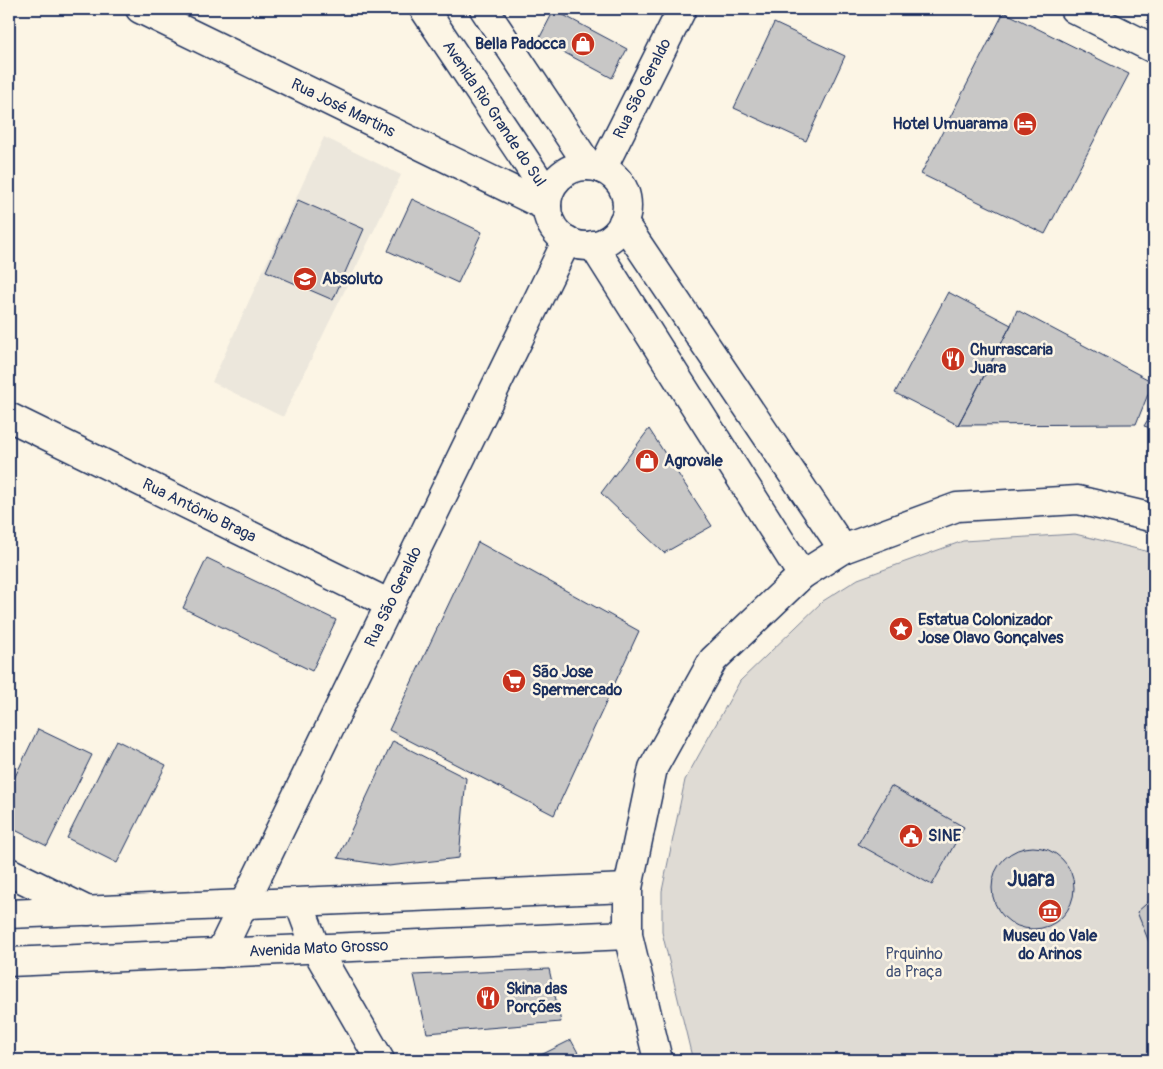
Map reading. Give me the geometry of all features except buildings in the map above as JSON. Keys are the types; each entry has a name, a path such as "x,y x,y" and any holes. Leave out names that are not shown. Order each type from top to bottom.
{"street":[{"name":"Rua José Martins","path":"140,9 547,201"},
{"name":"Avenida Rio Grande do Sul","path":"424,9 547,201"},
{"path":"484,9 595,167"},
{"name":"Rua São Geraldo","path":"595,167 682,9"},
{"path":"1074,9 1154,49"},
{"path":"576,167 595,167 613,175 621,185 626,198 627,210 623,222 616,233 605,241 580,243 557,232 550,220 547,201 555,182 564,173 576,167"},
{"path":"623,222 843,549"},
{"path":"580,243 802,575"},
{"name":"Rua São Geraldo","path":"220,953 390,604 580,243"},
{"name":"Rua Antônio Braga","path":"9,417 390,604"},
{"path":"658,1060 628,935 628,888 653,768 713,660 802,575 843,549 956,507 1078,500 1154,518"},
{"path":"9,872 88,911"},
{"path":"9,914 628,888"},
{"path":"299,902 316,949 380,1060"},
{"name":"Avenida Mato Grosso","path":"9,962 628,935"}],"shaded area":[{"name":"Absoluto","path":"324,137 401,175 283,417 212,382"}],"green space":[{"name":"Prquinho da Praça","path":"1075,534 1154,553 1154,1060 694,1060 662,932 662,891 685,780 740,681 823,601 858,579 963,541"}],"place":[{"name":"Bella Padocca","path":"583,44"},
{"name":"Hotel Umuarama","path":"1025,124"},
{"name":"Absoluto","path":"305,279"},
{"name":"Churrascaria Juara","path":"953,359"},
{"name":"Agrovale","path":"647,461"},
{"name":"Estatua Colonizador Jose Olavo Gonçalves","path":"901,629"},
{"name":"São Jose Spermercado","path":"514,681"},
{"name":"SINE","path":"911,836"},
{"name":"Museu do Vale do Arinos","path":"1050,911"},
{"name":"Skina das Porções","path":"488,998"}],"district":[{"name":"Juara","path":"1031,879"}]}
